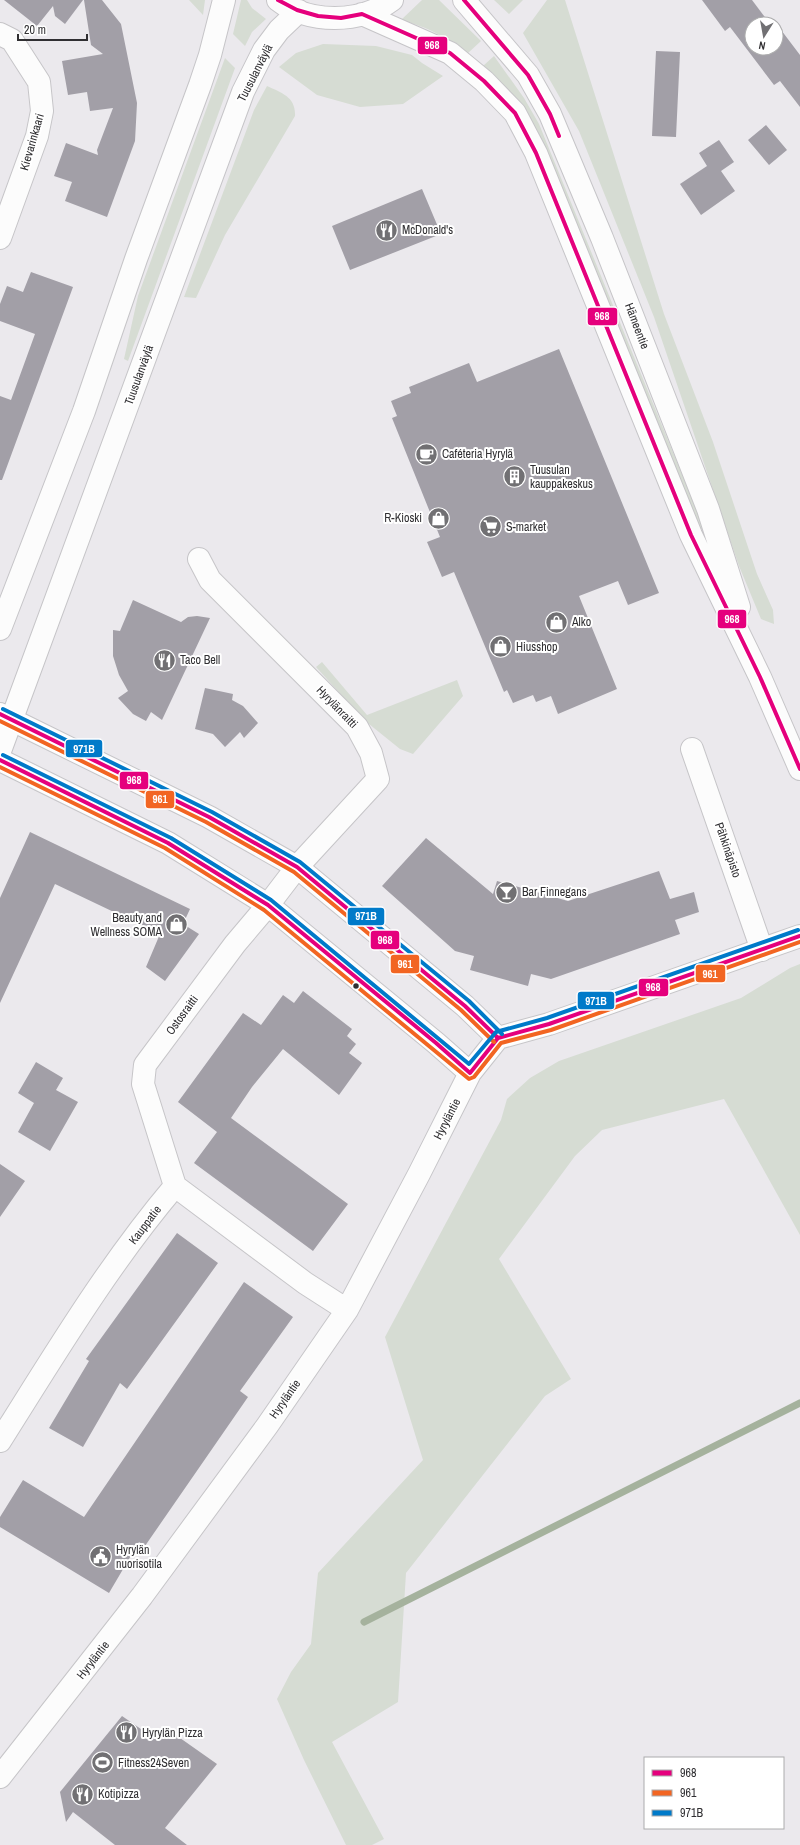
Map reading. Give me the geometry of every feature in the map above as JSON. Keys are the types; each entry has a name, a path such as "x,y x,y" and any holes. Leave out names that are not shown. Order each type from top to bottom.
{"street":[{"path":"0,629 84,411 138,252 207,63 224,0"},
{"path":"278,0 299,11 316,16 335,18 362,14 392,0"},
{"name":"Hämeentie","path":"464,0 528,75 550,114 602,238 708,509 760,677"},
{"name":"Tuusulanväylä","path":"0,751 5,717 243,92 264,50 280,30 299,11"},
{"name":"Hämeentie","path":"362,14 450,53 484,81 515,114 536,153 691,534 760,677 800,769"},
{"name":"Kievarinkaari","path":"0,34 12,40 39,82 42,111 36,136 0,238"},
{"name":"Hyrylänraitti","path":"199,559 210,580 357,727 371,753 378,779 297,866"},
{"path":"5,717 209,817 297,866 466,1006 498,1038 549,1024 800,936"},
{"name":"Pähkinäpisto","path":"692,749 762,950"},
{"path":"0,760 168,843 268,905 436,1043 470,1073"},
{"name":"Ostosraitti","path":"175,1186 143,1084 145,1065 235,944 268,905 297,866"},
{"name":"Hyryläntie","path":"0,1777 147,1590 267,1426 347,1310 419,1174 470,1073 498,1038"},
{"path":"175,1186 305,1283 347,1310"},
{"name":"Kauppatie","path":"0,1441 69,1332 142,1225 175,1186"}],"shaded area":[{"path":"189,0 205,0 203,15"},
{"path":"241,0 247,0 252,8 266,19 252,32 245,46 233,34"},
{"path":"422,0 439,0 481,41 467,54 436,33 401,20"},
{"path":"494,0 523,0 509,14"},
{"path":"547,0 565,0 664,314 713,442 757,574 773,610 774,624 761,619 739,566 654,317 579,131 523,33"},
{"path":"323,44 376,46 412,55 443,76 403,104 360,107 317,95 279,67 296,53"},
{"path":"494,56 524,98 539,124 703,529 699,529 517,103 502,83 483,66"},
{"path":"225,58 235,68 128,361 124,359 138,296"},
{"path":"267,86 287,96 291,100 295,110 295,116 225,235 196,298 184,297 254,110"},
{"path":"322,662 367,715 457,680 463,696 413,754 400,749 364,720 316,667"},
{"path":"800,964 800,1235 724,1099 602,1130 575,1156 499,1259 571,1379 545,1396 406,1573 398,1702 332,1742 384,1839 372,1845 346,1845 304,1760 277,1699 291,1672 311,1644 318,1573 423,1460 385,1337 501,1120 507,1099 530,1078 559,1061 741,998 790,968"}],"building":[{"path":"4,0 83,0 65,24 55,16 53,6 37,26"},
{"path":"84,0 102,0 121,24 137,103 135,141 107,217 65,201 72,182 54,176 66,143 98,155 97,150 113,108 90,111 87,92 68,95 62,61 103,54 91,45"},
{"path":"702,0 752,0 764,16 744,16 744,45 730,27 725,31"},
{"path":"784,34 800,55 800,107 780,81 774,85 752,56 784,56"},
{"path":"656,51 680,52 676,137 652,136"},
{"path":"766,125 787,150 769,165 748,140"},
{"path":"719,140 734,162 721,171 735,191 701,215 680,184 707,166 699,153"},
{"name":"McDonald's","path":"422,189 441,234 350,270 332,226"},
{"path":"31,272 73,287 2,480 0,480 0,396 11,400 35,334 0,321 0,304 7,286 23,292"},
{"name":"Tuusulan kauppakeskus","path":"559,349 659,593 628,605 618,581 579,596 617,689 558,714 551,696 536,702 533,695 513,703 507,690 504,692 454,572 442,577 427,542 440,537 392,418 397,416 391,401 411,393 409,387 469,363 477,382"},
{"name":"Taco Bell","path":"133,600 181,622 188,617 197,616 210,618 162,720 151,712 146,721 133,714 118,698 128,691 119,675 113,656 113,630 120,631"},
{"path":"205,688 233,694 232,700 243,706 258,723 244,738 240,732 225,747 213,734 195,729"},
{"path":"30,832 190,909 183,924 199,934 165,981 146,967 160,934 55,884 0,1003 0,898"},
{"path":"426,838 493,894 497,881 568,901 659,871 670,899 694,892 699,912 675,920 680,934 551,979 531,974 528,986 470,970 474,956 455,951 382,886"},
{"path":"303,991 352,1029 347,1036 356,1044 349,1053 362,1063 339,1095 283,1049 252,1087 231,1118 348,1204 313,1251 194,1163 217,1132 178,1102 243,1013 261,1025 283,995 294,1003"},
{"path":"36,1062 63,1078 56,1090 78,1102 50,1151 18,1132 34,1103 18,1093"},
{"path":"0,1164 25,1181 0,1217"},
{"path":"177,1233 218,1263 127,1389 120,1383 83,1447 49,1428 89,1361 86,1359"},
{"path":"244,1282 293,1317 240,1391 248,1397 145,1546 139,1542 109,1593 0,1527 0,1517 23,1480 84,1517"},
{"path":"122,1716 154,1738 163,1726 217,1764 165,1828 187,1845 115,1845 73,1812 66,1822 60,1792"}],"waterway":[{"path":"364,1622 800,1403"}],"transit line":[{"name":"968","path":"278,0 297,10 318,16 341,18 362,14 450,53 484,81 515,113 536,153 691,535 760,677 800,769"},
{"name":"968","path":"464,0 528,75 550,114 559,136"},
{"name":"971B","path":"3,709 212,812 300,862 469,1001 502,1034"},
{"name":"968","path":"0,714 209,817 297,867 465,1006 498,1038"},
{"name":"961","path":"0,721 206,822 294,872 461,1010 494,1042"},
{"name":"971B","path":"3,755 171,838 271,900 469,1064 496,1032 547,1018 798,930"},
{"name":"968","path":"0,760 168,843 268,905 436,1043 470,1073 498,1038 549,1024 800,936"},
{"name":"961","path":"0,767 165,848 264,910 469,1079 474,1077 501,1043 551,1030 800,942"}],"place":[{"name":"McDonald's","path":"386,230"},
{"name":"Caféteria Hyrylä","path":"426,454"},
{"name":"Tuusulan kauppakeskus","path":"514,477"},
{"name":"R-Kioski","path":"438,518"},
{"name":"S-market","path":"491,527"},
{"name":"Alko","path":"556,622"},
{"name":"Hiusshop","path":"500,647"},
{"name":"Taco Bell","path":"164,660"},
{"name":"Bar Finnegans","path":"506,892"},
{"name":"Beauty and Wellness SOMA","path":"177,925"},
{"name":"Hyrylän nuorisotila","path":"101,1557"},
{"name":"Hyrylän Pizza","path":"127,1733"},
{"name":"Fitness24Seven","path":"103,1763"},
{"name":"Kotipizza","path":"82,1794"}]}
